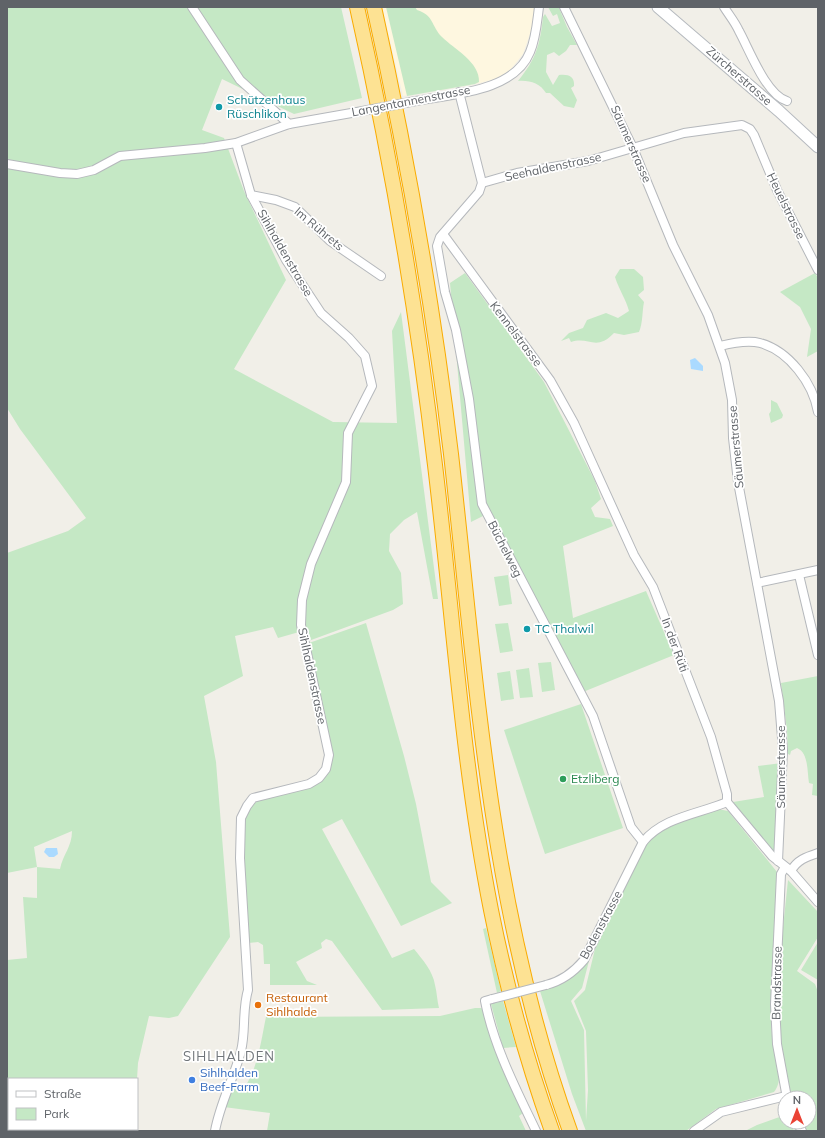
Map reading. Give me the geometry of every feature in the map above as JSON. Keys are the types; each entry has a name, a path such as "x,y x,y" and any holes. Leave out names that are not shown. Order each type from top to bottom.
{"highway":[{"path":"358,7 390,164 414,302 435,463 465,738 486,880 501,957 515,1012 552,1131"},
{"path":"374,7 404,150 431,308 450,452 482,748 500,868 516,945 532,1011 549,1071 570,1131"}],"main road":[{"name":"Zürcherstrasse","path":"658,7 779,111 818,147"}],"street":[{"path":"192,7 240,80 289,124"},
{"name":"Langentannenstrasse","path":"7,164 60,173 77,174 94,170 120,156 205,148 236,143 289,124 495,85 507,80 523,64 530,53 535,36 539,7"},
{"name":"Säumerstrasse","path":"564,7 634,148 673,245 708,315 720,346 729,383 735,462 779,701 784,750 778,861"},
{"path":"724,7 738,28 768,84 782,99 787,101"},
{"path":"443,234 479,192 482,183 459,92"},
{"name":"Seehaldenstrasse","path":"482,183 517,174 582,162 694,131 737,125 750,129 756,141"},
{"name":"Heuelstrasse","path":"756,141 777,190 818,270"},
{"name":"Sihlhaldenstrasse","path":"215,1131 223,1099 240,1052 245,1001 248,990 240,858 242,818 247,806 253,798 309,784 318,778 326,769 329,755 301,625 302,600 311,564 346,482 348,433 372,386 365,356 349,338 321,313 286,260 251,195 236,143"},
{"name":"Im Rührets","path":"251,195 276,200 295,208 330,241 382,276"},
{"name":"Kennelstrasse","path":"443,234 550,380 581,439 606,494"},
{"name":"Büchelweg","path":"443,234 438,241 437,246 445,292 456,330 469,399 482,504 593,716 630,827 643,842"},
{"path":"720,346 751,342 759,343 774,349 801,374 810,387 818,412"},
{"name":"In der Rüti","path":"606,494 634,555 653,588 672,634 693,695 711,737 727,794 727,802"},
{"path":"757,583 818,570"},
{"path":"799,575 818,655"},
{"path":"727,802 778,861 788,869 818,902"},
{"name":"Bodenstrasse","path":"536,1131 509,1076 485,1001 546,985 565,978 574,971 584,960 643,842 661,826 727,802"},
{"path":"788,869 804,858 818,853"},
{"name":"Brandstrasse","path":"785,1090 777,1044 775,1004 781,874 788,869"},
{"path":"694,1131 721,1112 777,1099"}],"shaded area":[{"path":"382,7 535,7 532,28 523,54 511,69 498,78 480,83 403,96"}],"green space":[{"path":"7,7 341,7 362,98 294,114 222,79 202,130 224,138 244,191 286,280 234,369 333,422 397,423 392,331 401,312 438,599 433,599 417,512 404,520 390,534 389,551 401,573 403,604 393,610 303,643 299,632 278,638 273,627 235,636 243,676 204,696 216,762 230,937 178,1016 169,1018 149,1016 138,1063 137,1078 8,1078 8,1130 139,1131 7,1131 7,960 27,958 23,897 37,898 37,867 7,873 7,553 68,531 86,518 20,429 7,408","holes":["72,831 71,842 60,869 37,867 34,847"]},
{"path":"386,7 415,7 417,10 427,15 438,33 471,62 478,75 479,82 407,96"},
{"path":"548,7 559,8 577,45 570,45 566,51 559,56 554,52 547,55 546,72 553,85 559,75 568,75 572,78 574,86 571,88 577,100 574,108 564,106 550,93 546,93 537,85 526,81 518,81 529,66 539,44 543,17 545,14 552,26 560,23 557,14 553,16"},
{"path":"620,269 634,269 643,277 644,290 638,295 644,302 639,332 624,335 614,333 608,339 597,343 583,341 571,342 569,338 561,341 569,333 583,328 587,320 606,313 618,318 629,311 615,277"},
{"path":"465,273 544,382 595,481 601,499 591,508 595,517 610,519 613,526 563,546 573,618 646,591 674,655 583,692 489,513 471,522 450,283"},
{"path":"815,273 818,278 818,351 807,357 811,329 800,307 780,292"},
{"path":"771,400 777,403 783,415 782,418 771,423 769,414 771,411"},
{"path":"508,575 512,604 499,606 494,577"},
{"path":"366,623 404,756 416,804 431,882 452,903 401,926 342,819 322,829 392,958 414,949 427,966 434,980 439,1008 382,1010 332,941 326,939 321,943 322,948 296,962 307,981 317,985 270,985 270,964 264,964 263,945 258,942 248,943 244,894 244,817 249,808 256,802 272,796 299,790 311,785 329,765 309,643"},
{"path":"508,623 513,651 500,653 495,624"},
{"path":"551,662 555,690 542,692 538,663"},
{"path":"529,668 533,697 520,698 516,670"},
{"path":"510,671 514,699 501,701 497,673"},
{"path":"818,676 818,796 812,795 813,784 809,783 807,763 804,754 797,748 791,751 790,755 788,754 787,730 781,683"},
{"name":"Etzliberg","path":"581,704 623,828 545,854 504,730"},
{"path":"782,763 775,853 772,852 733,802 764,797 758,766"},
{"path":"718,809 728,811 777,872 771,1014 772,1036 779,1072 777,1086 774,1092 716,1109 686,1131 586,1131 572,1094 540,991 555,985 574,974 590,957 582,988 571,1001 584,1030 586,1121 588,1090 586,1031 574,1001 585,990 595,949 645,845 655,832 672,824"},
{"path":"788,880 818,912 818,937 797,971 815,984 818,992 818,1131 795,1131 817,1130 817,1090 786,1090 777,1053 779,966"},
{"path":"486,928 501,991 497,993 483,929"},
{"path":"818,942 818,980 801,970"},
{"path":"503,1001 516,1047 503,1048 491,1004"},
{"path":"481,1008 484,1010 508,1082 523,1113 519,1116 526,1131 267,1131 270,1113 224,1107 232,1084 244,1088 253,1072 266,1017 440,1016"},
{"path":"777,1118 777,1130 794,1131 745,1131"}],"water":[{"path":"695,358 703,366 703,371 691,369 690,360"},
{"path":"46,848 57,848 58,854 54,857 49,857 44,852"}],"place":[{"name":"Schützenhaus Rüschlikon","path":"219,107"},
{"name":"TC Thalwil","path":"527,629"},
{"name":"Etzliberg","path":"563,779"},
{"name":"Restaurant Sihlhalde","path":"258,1005"},
{"name":"Sihlhalden Beef-Farm","path":"192,1080"}],"district":[{"name":"SIHLHALDEN","path":"229,1056"}]}
